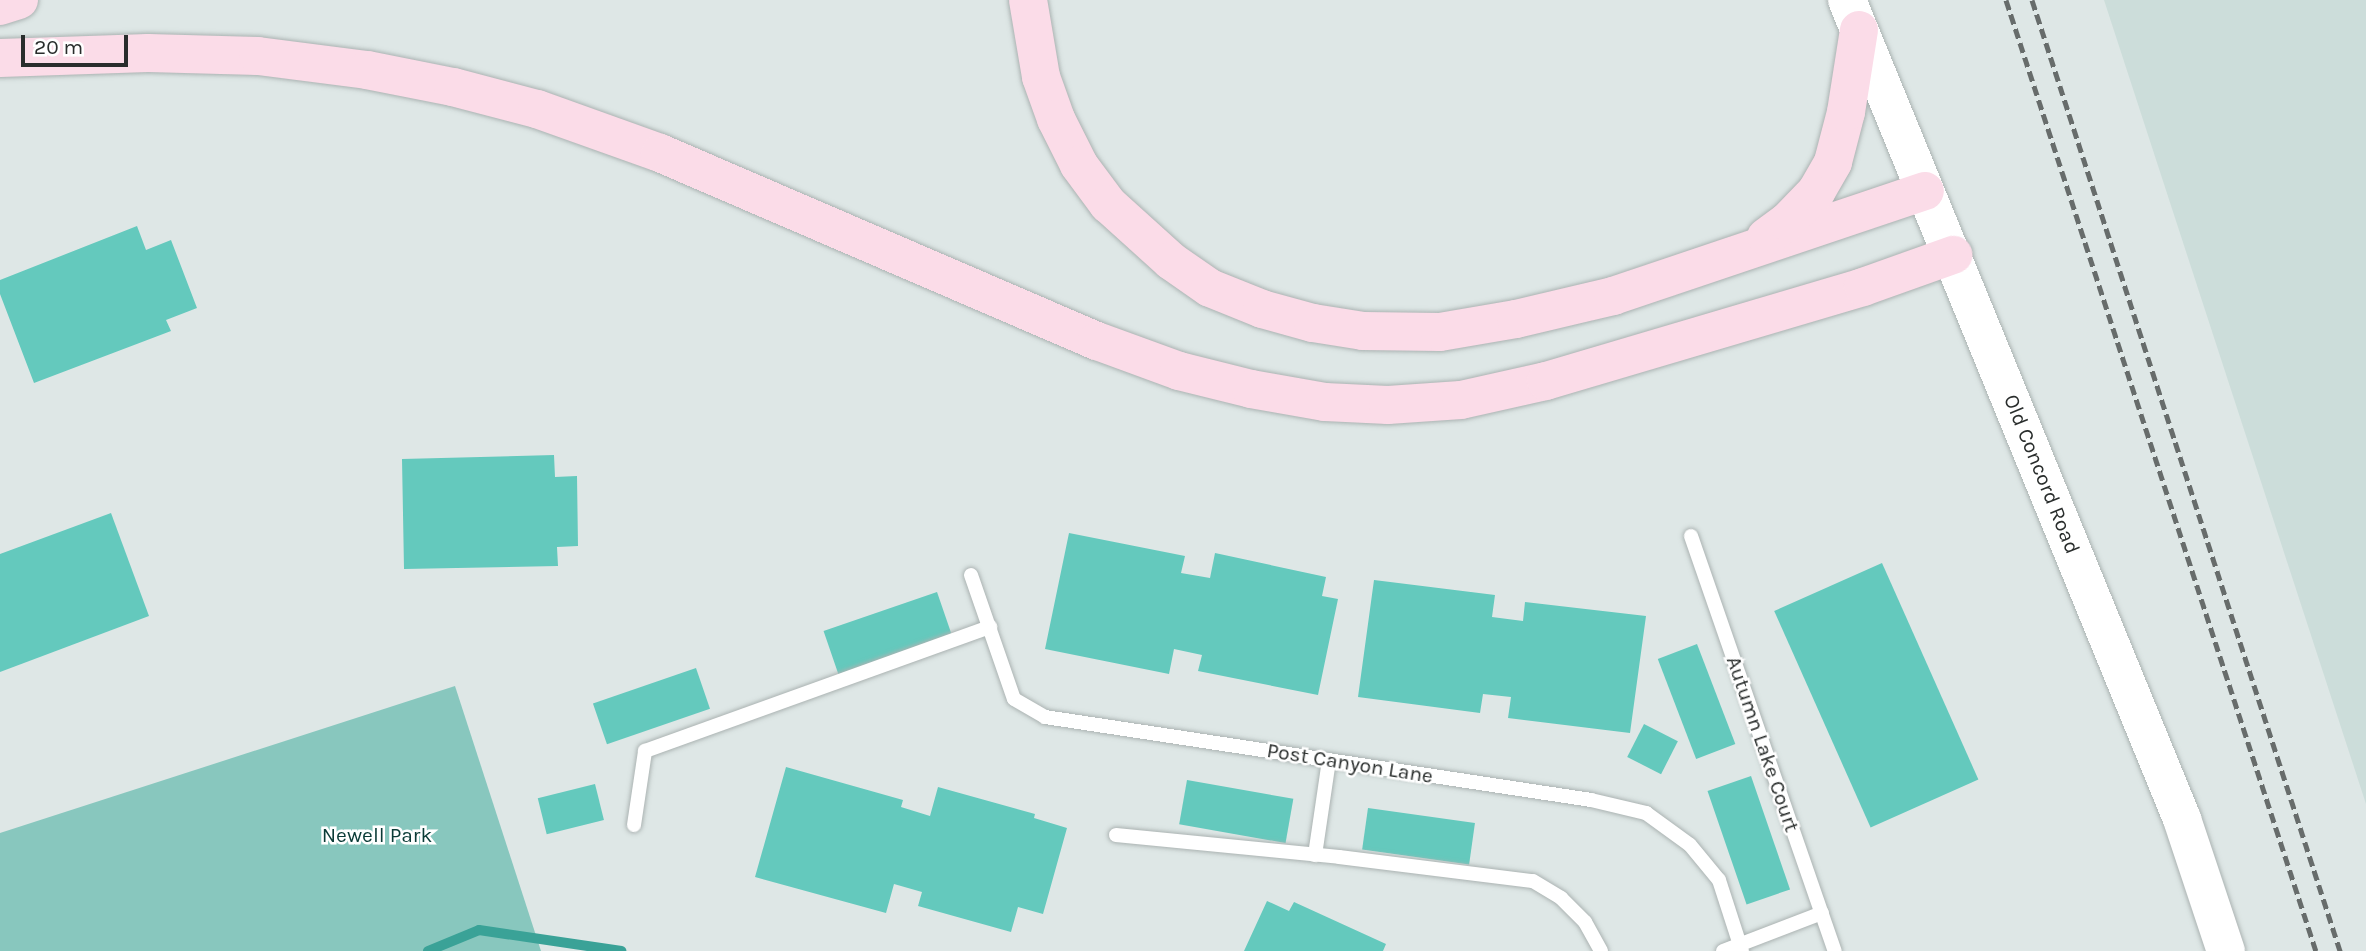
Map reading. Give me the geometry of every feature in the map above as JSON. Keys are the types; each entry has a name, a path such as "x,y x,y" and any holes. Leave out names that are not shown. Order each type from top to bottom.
{"main road":[{"path":"0,6 19,0"},
{"path":"1028,0 1030,23 1044,88 1056,119 1079,165 1133,230 1210,288 1262,309 1313,323 1363,331 1440,332 1613,296 1925,191"},
{"path":"1748,250 1797,212 1816,192 1833,162 1846,111 1853,15"},
{"path":"0,58 148,53 258,56 367,70 453,87 537,109 660,153 1097,341 1167,366 1251,389 1325,402 1388,405 1461,400 1546,381 1863,287 1953,255"}],"street":[{"name":"Old Concord Road","path":"1853,15 2182,819 2227,951"}],"lane":[{"name":"Autumn Lake Court","path":"1691,536 1835,951"},
{"name":"Post Canyon Lane","path":"971,575 1014,699 1045,717 1591,800 1646,813 1689,845 1719,880 1740,947"},
{"path":"634,825 645,751 990,627"},
{"path":"1315,855 1329,760"},
{"path":"1116,835 1533,881 1560,898 1585,922 1601,951"},
{"path":"1723,951 1740,947 1822,913"}],"shaded area":[{"path":"2104,0 2366,0 2366,804"}],"green space":[{"name":"Newell Park","path":"455,686 541,951 0,951 0,833"}],"building":[{"path":"137,226 146,250 171,240 197,308 166,320 171,331 34,383 0,294 0,280"},
{"path":"554,455 555,477 577,476 578,546 557,547 558,566 404,569 402,459"},
{"path":"111,513 149,616 0,672 0,554"},
{"path":"1069,533 1185,556 1181,573 1210,578 1215,553 1326,577 1322,596 1338,599 1318,695 1198,671 1202,655 1174,649 1169,674 1045,649"},
{"path":"1882,563 1978,780 1871,828 1774,611"},
{"path":"1374,580 1495,595 1492,617 1523,621 1525,602 1646,616 1630,733 1508,718 1511,697 1483,694 1480,713 1358,697"},
{"path":"937,592 952,635 839,675 824,631"},
{"path":"1697,644 1735,744 1696,759 1658,659"},
{"path":"696,668 710,709 607,744 593,703"},
{"path":"1644,724 1678,741 1661,774 1627,757"},
{"path":"786,767 903,800 901,807 930,816 938,787 1035,814 1034,818 1067,828 1043,914 1018,907 1011,932 918,906 922,892 894,884 886,913 755,877"},
{"path":"1751,776 1790,889 1747,904 1708,791"},
{"path":"1187,780 1293,799 1286,843 1179,824"},
{"path":"595,784 604,820 547,834 538,798"},
{"path":"1368,808 1475,823 1469,865 1362,850"},
{"path":"1267,901 1289,911 1294,902 1386,944 1383,951 1244,951"}],"waterway":[{"path":"428,951 479,930 621,951"}],"railway":[{"path":"2006,0 2316,951"},
{"path":"2032,0 2340,951"}]}
